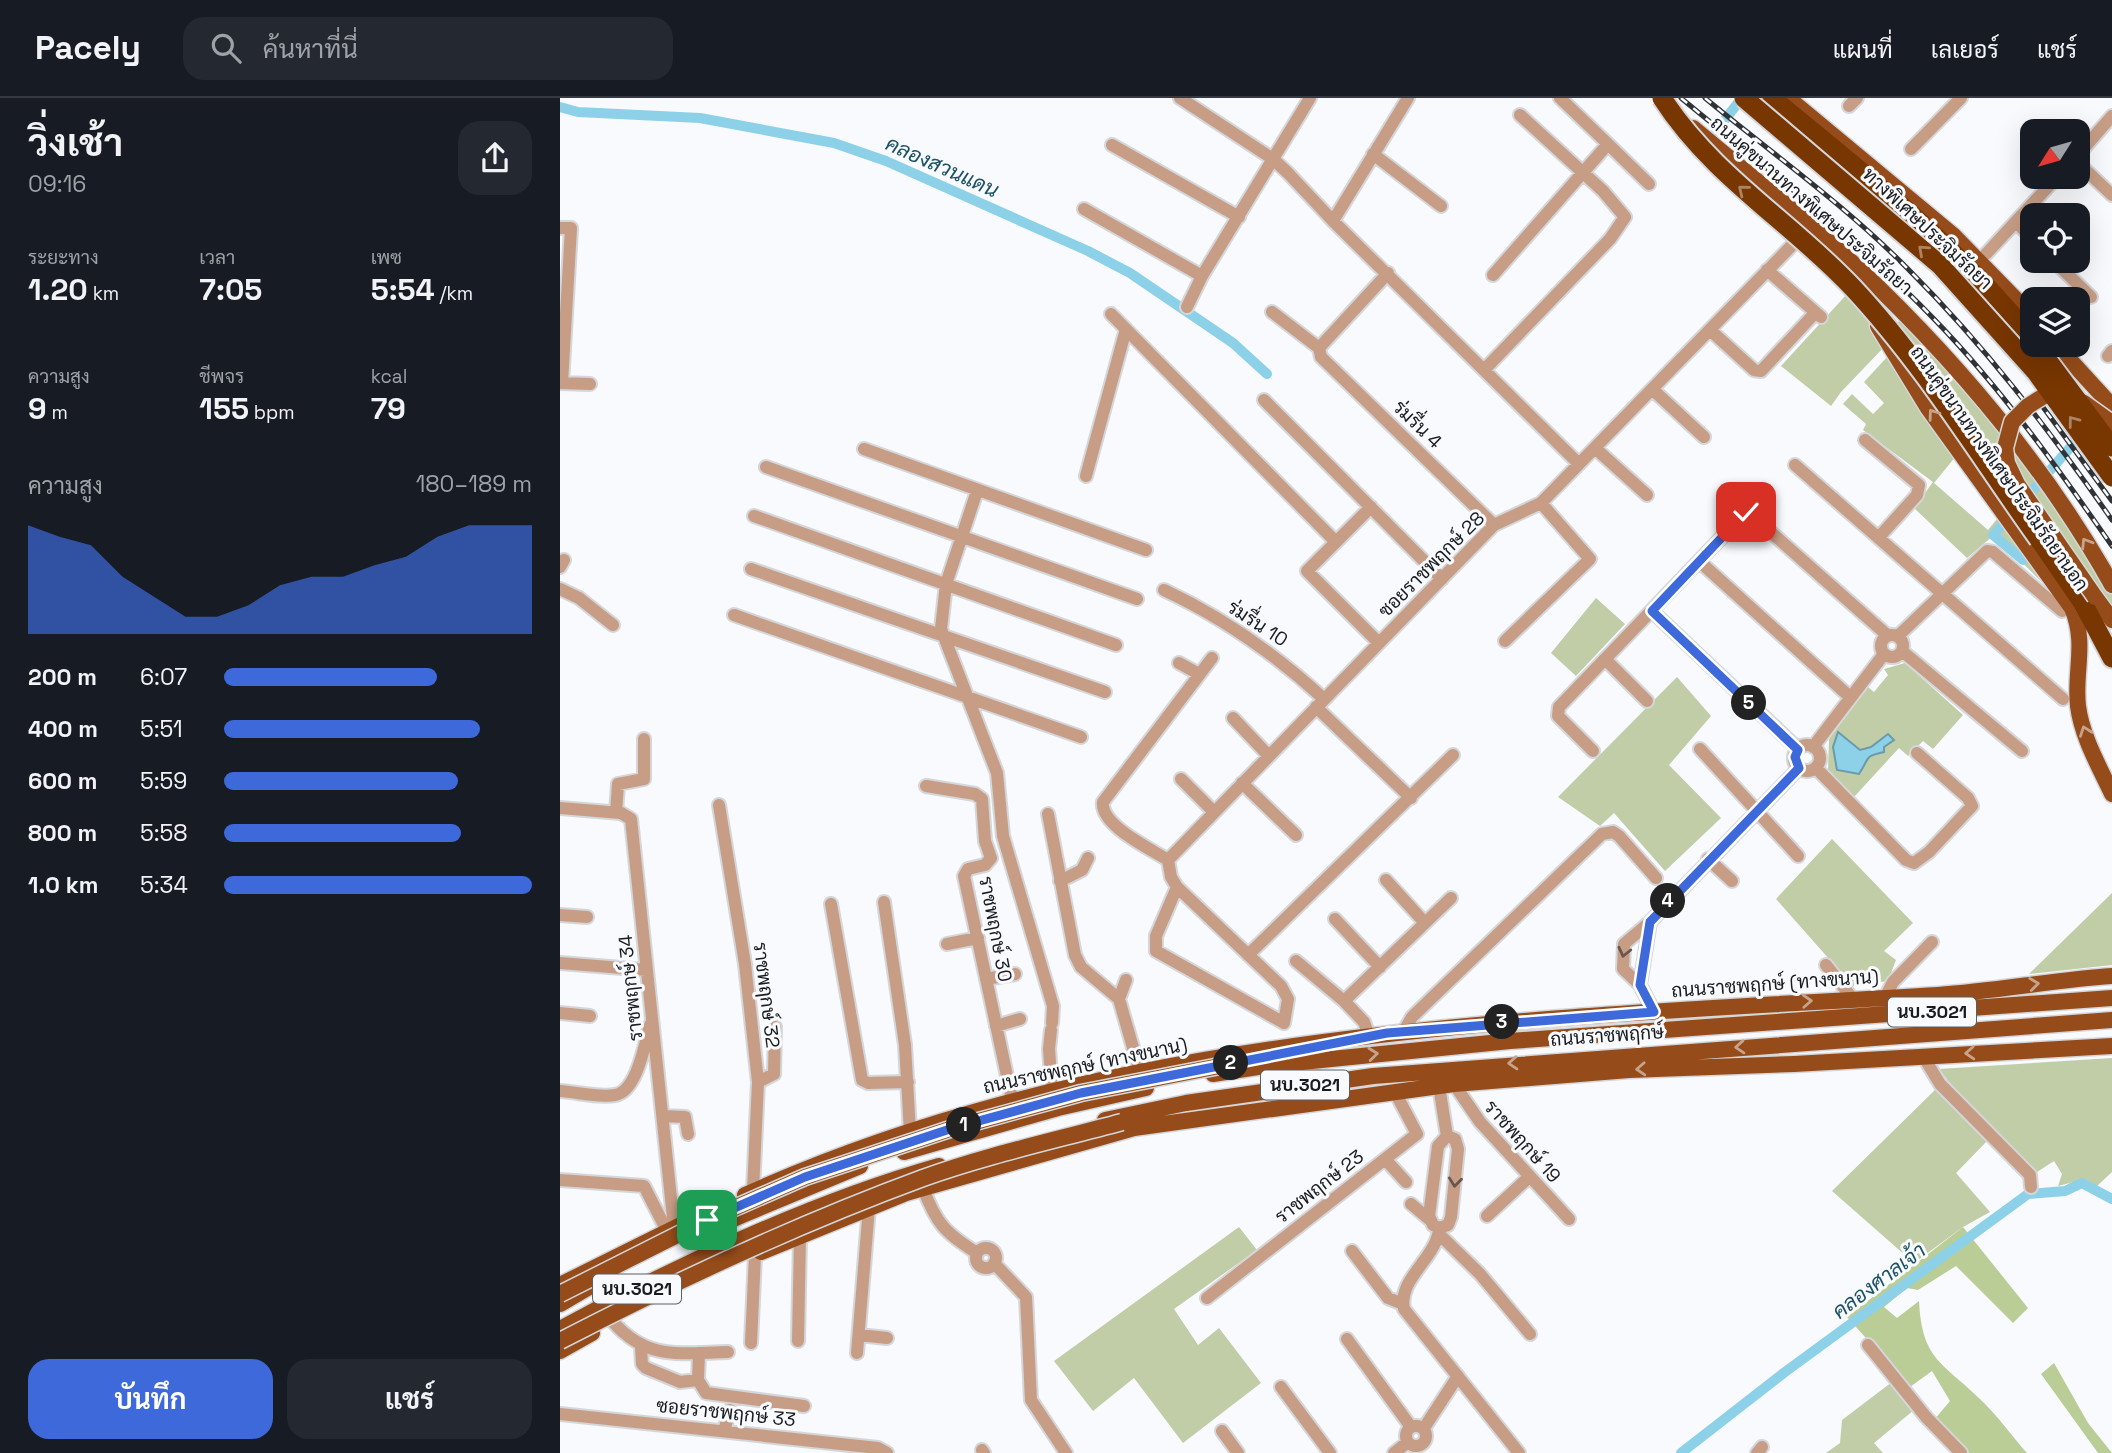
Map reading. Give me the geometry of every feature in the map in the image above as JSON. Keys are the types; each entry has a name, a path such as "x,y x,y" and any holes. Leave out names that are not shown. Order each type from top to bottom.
{"highway":[{"path":"1662,98 1709,160 1795,232 1854,289 1917,368 2031,537 2088,611 2112,658"},
{"name":"ทางพิเศษประจิมรัถยา","path":"1744,98 1940,265 2036,372 2112,477"},
{"name":"ทางพิเศษประจิมรัถยา","path":"1772,98 1918,219 1970,269 2020,325"},
{"path":"2045,357 2112,447"}],"main road":[{"name":"ถนนคู่ขนานทางพิเศษประจิมรัถยา","path":"1656,98 1879,288 1952,365 2027,458 2059,502 2112,585"},
{"path":"1788,98 1954,236 2020,302"},
{"name":"ถนนคู่ขนานทางพิเศษประจิมรัถยานอก","path":"1842,255 1852,279 1928,408 2003,508 2031,537 2078,620 2082,648 2077,688 2080,718 2112,794"},
{"path":"2067,357 2112,406"},
{"path":"2112,423 2084,403 2052,391 2018,414 2012,422 2005,448 2007,463 2017,484 2112,620"},
{"name":"ถนนราชพฤกษ์ (ทางขนาน)","path":"560,1285 670,1229 753,1191 911,1132 1012,1099 1140,1072 1285,1052 1363,1036 1404,1031 1852,998 1971,992 2112,976"},
{"name":"ถนนราชพฤกษ์","path":"560,1304 686,1238 881,1158 1058,1108 1231,1067 1428,1048 2112,998"},
{"path":"1660,1012 1752,1024"},
{"name":"ถนนราชพฤกษ์","path":"560,1329 715,1252 918,1171 1066,1129 1185,1103 1373,1076 2112,1020"},
{"path":"1709,1065 1919,1040 1954,1032"},
{"path":"1709,1065 1794,1064 2112,1045"},
{"path":"560,1294 707,1220 805,1177 953,1128 1081,1093 1231,1067 1285,1052"},
{"name":"นบ.3021","path":"923,1188 1122,1126 1446,1085 1709,1065"},
{"path":"560,1341 685,1277 925,1177 1188,1111 1352,1085 1373,1076"},
{"path":"719,1207 818,1182"},
{"path":"560,1351 613,1322 755,1255 869,1207 923,1188"},
{"path":"818,1210 906,1193"}],"street":[{"path":"1180,98 1273,159 1579,464"},
{"path":"1187,307 1202,276 1310,98"},
{"path":"1333,221 1408,98"},
{"path":"1560,98 1648,184"},
{"path":"1911,149 1961,98"},
{"path":"1485,369 1624,222 1623,213 1583,172 1520,115"},
{"path":"2090,142 2112,117"},
{"path":"1493,275 1608,144"},
{"path":"1112,145 1239,217"},
{"path":"1373,154 1441,206"},
{"path":"2090,174 2112,195"},
{"path":"1986,254 2046,189"},
{"path":"1084,209 1202,276"},
{"path":"2015,222 2020,227"},
{"name":"ซอยราชพฤกษ์ 28","path":"1168,860 1494,525 1541,503 1810,227"},
{"path":"560,228 571,228 561,383 590,384"},
{"path":"1710,330 1758,371 1765,368 1818,315 1767,270"},
{"path":"1319,348 1388,273"},
{"path":"2066,273 2091,297"},
{"name":"ร่มรื่น 4","path":"1272,312 1319,348 1321,356 1494,525"},
{"path":"1111,314 1335,541"},
{"path":"1086,476 1126,329"},
{"path":"1652,389 1704,437"},
{"path":"1264,400 1442,579"},
{"path":"1865,440 1919,485 1917,495 1880,536"},
{"path":"1594,448 1647,495"},
{"path":"864,449 1146,550"},
{"path":"1795,465 1880,536 2063,699"},
{"path":"766,467 1137,599"},
{"path":"977,491 946,584 940,624 964,695 997,773 1003,836 1053,1006 1052,1091"},
{"path":"1505,641 1590,559 1541,503"},
{"path":"1371,507 1307,571 1379,643"},
{"path":"1592,751 1557,712 1746,512 1903,643 1902,651 1894,657 1884,654"},
{"path":"754,516 1116,645"},
{"path":"1884,654 1881,642 1893,636 1944,594 1990,551 2062,611"},
{"path":"1699,561 1850,697"},
{"path":"751,569 1105,692"},
{"path":"560,589 579,598 613,625"},
{"name":"ร่มรื่น 10","path":"1164,590 1249,636 1320,703 1410,798"},
{"path":"1652,611 1798,750"},
{"path":"733,615 1081,737"},
{"path":"1902,651 2022,751"},
{"path":"1798,750 1813,747 1884,654"},
{"path":"1212,658 1103,802 1102,810 1107,820 1168,860 1171,877 1177,887 1285,991 1288,1004 1284,1023 1285,1052"},
{"path":"1606,660 1647,701"},
{"path":"1179,663 1199,674"},
{"path":"1233,718 1269,756"},
{"path":"560,808 616,812 618,784 645,779 644,739"},
{"path":"1799,768 1810,771 1816,768 1821,759 1813,747"},
{"path":"1700,749 1798,856"},
{"path":"1798,750 1795,757 1799,768"},
{"path":"1816,768 1906,860 1914,863 1972,806 1968,798 1917,752"},
{"path":"1248,955 1453,755"},
{"path":"1660,1012 1640,985 1623,969 1621,960 1629,938 1650,922 1708,859 1799,768"},
{"path":"1181,779 1214,812"},
{"path":"1242,783 1296,835"},
{"name":"ราชพฤกษ์ 30","path":"926,786 975,794 982,799 985,841 991,858 985,865 968,869 964,876 1012,1099"},
{"name":"ราชพฤกษ์ 32","path":"719,805 745,964 758,1082 753,1191"},
{"name":"ราชพฤกษ์ 34","path":"616,812 631,818 663,1116 670,1229"},
{"path":"1048,814 1078,962 1119,999 1140,1072"},
{"path":"1404,1031 1412,1017 1602,834 1613,832 1619,836 1656,878"},
{"path":"1060,881 1082,870 1088,858"},
{"path":"1708,859 1732,881"},
{"path":"1386,880 1425,923"},
{"path":"1177,887 1156,936 1156,951 1284,1023"},
{"path":"1344,1001 1451,898"},
{"path":"884,902 908,1082 911,1132"},
{"path":"831,904 862,1080 868,1083 908,1082"},
{"path":"560,915 587,917"},
{"path":"1335,919 1380,967"},
{"path":"1640,985 1650,922"},
{"path":"947,944 978,938"},
{"path":"1886,996 1893,982 1932,942"},
{"path":"1296,961 1344,1001 1364,1022 1363,1036"},
{"path":"560,963 647,970"},
{"path":"1826,965 1852,998"},
{"path":"986,979 1015,974"},
{"path":"1119,999 1126,981"},
{"path":"560,1013 590,1016"},
{"path":"560,1091 614,1096 623,1092 639,1066 652,1018"},
{"path":"996,1026 1020,1019"},
{"path":"758,1082 774,1074 775,1027"},
{"path":"1923,1056 1940,1084 2030,1175 2031,1187"},
{"path":"1446,1085 1447,1136 1438,1146 1436,1227 1403,1304 1409,1318 1519,1453"},
{"name":"ราชพฤกษ์ 19","path":"1446,1085 1528,1178 1569,1219"},
{"name":"ราชพฤกษ์ 23","path":"1207,1298 1417,1134 1395,1091"},
{"path":"663,1116 685,1117 688,1133"},
{"path":"1436,1227 1448,1225 1451,1217 1458,1149 1455,1139 1447,1136"},
{"path":"1385,1159 1405,1182"},
{"path":"1487,1216 1528,1178"},
{"path":"560,1180 644,1186 670,1229"},
{"path":"923,1188 940,1225 951,1236 977,1253 984,1248 992,1250 996,1257 994,1263 1026,1297 1031,1399 1061,1451"},
{"path":"1410,1204 1480,1273 1530,1334"},
{"path":"857,1353 869,1207"},
{"path":"798,1340 800,1236"},
{"path":"1352,1251 1388,1298 1403,1304"},
{"path":"751,1343 755,1255"},
{"path":"613,1322 627,1338 641,1347 674,1353 728,1352"},
{"path":"859,1335 887,1338"},
{"path":"1347,1339 1417,1427 1427,1434 1426,1448 1415,1446 1408,1442 1406,1434 1417,1427 1458,1376"},
{"path":"1868,1345 1926,1417 1961,1453"},
{"path":"641,1347 642,1364 653,1373 680,1382 698,1380"},
{"path":"699,1353 698,1380 701,1389 712,1395 804,1406"},
{"path":"1281,1387 1330,1453"},
{"path":"724,1431 730,1410"},
{"name":"ซอยราชพฤกษ์ 33","path":"560,1414 878,1448 887,1453"},
{"path":"1222,1431 1238,1453"},
{"path":"1394,1453 1408,1442"}],"green space":[{"path":"1848,293 1869,316 1886,345 1831,406 1781,366"},
{"path":"1903,318 1960,384 2040,486 2112,595 2112,608 2014,540 2056,596 1994,535 1967,558 1914,508 1933,482 1863,430 1866,424 1843,404 1852,394 1873,414 1884,403 1864,382 1888,356 1956,456 1934,483 1988,530 2006,508 1902,340 1898,322"},
{"path":"1596,598 1625,624 1576,676 1551,653"},
{"path":"1905,663 1963,715 1933,749 1923,741 1908,756 1899,748 1854,797 1828,770 1829,739 1868,687 1874,692 1888,675 1884,669"},
{"path":"1677,677 1711,716 1669,765 1721,818 1665,871 1614,813 1600,826 1558,797"},
{"path":"1832,839 1913,923 1884,951 1896,960 1888,981 1853,986 1776,899"},
{"path":"2112,893 2112,965 2029,974"},
{"path":"2112,1058 2112,1172 2097,1186 2085,1179 2058,1186 2062,1174 2054,1161 2034,1174 1978,1119 1939,1069"},
{"path":"1938,1087 1988,1140 1956,1173 1990,1212 1963,1227 1914,1263 1832,1191"},
{"path":"1239,1227 1257,1250 1174,1309 1198,1345 1219,1328 1261,1383 1183,1443 1134,1378 1093,1411 1054,1361"},
{"path":"1963,1227 2028,1308 2013,1323 1956,1266 1918,1290 1907,1288 1884,1307 1897,1318 1919,1301 1924,1336 1936,1358 1986,1405 2027,1453 1965,1453 1934,1420 1950,1401 1932,1371 1910,1387 1847,1317"},
{"path":"2054,1363 2088,1423 2112,1453 2098,1453 2041,1374"},
{"path":"1892,1382 1914,1410 1874,1443 1883,1453 1826,1453 1840,1443 1842,1420"}],"water":[{"path":"1838,732 1860,750 1871,747 1888,734 1894,740 1884,747 1884,752 1868,758 1859,774 1837,770 1833,747"}],"waterway":[{"path":"1705,144 1742,98"},
{"name":"คลองสวนแดน","path":"560,107 578,112 700,118 834,143 886,161 1088,251 1130,273 1233,343 1267,374"},
{"path":"2024,500 2083,433"},
{"path":"2009,517 1993,535 2023,560"},
{"name":"คลองศาลเจ้า","path":"1681,1453 1785,1372 2028,1194 2065,1191 2082,1183 2112,1199"}],"railway":[{"path":"1681,98 1843,233 1934,319 2005,400 2112,546"},
{"path":"1705,98 1860,224 1936,298 2016,390 2112,520"},
{"path":"2037,399 2112,501"}],"route":[{"path":"707,1220 805,1177 953,1128 1081,1093 1230,1063 1285,1056 1358,1037 1523,1020 1654,1012 1640,985 1650,922 1708,859 1799,768 1795,761 1798,750 1652,611 1746,512"}]}
